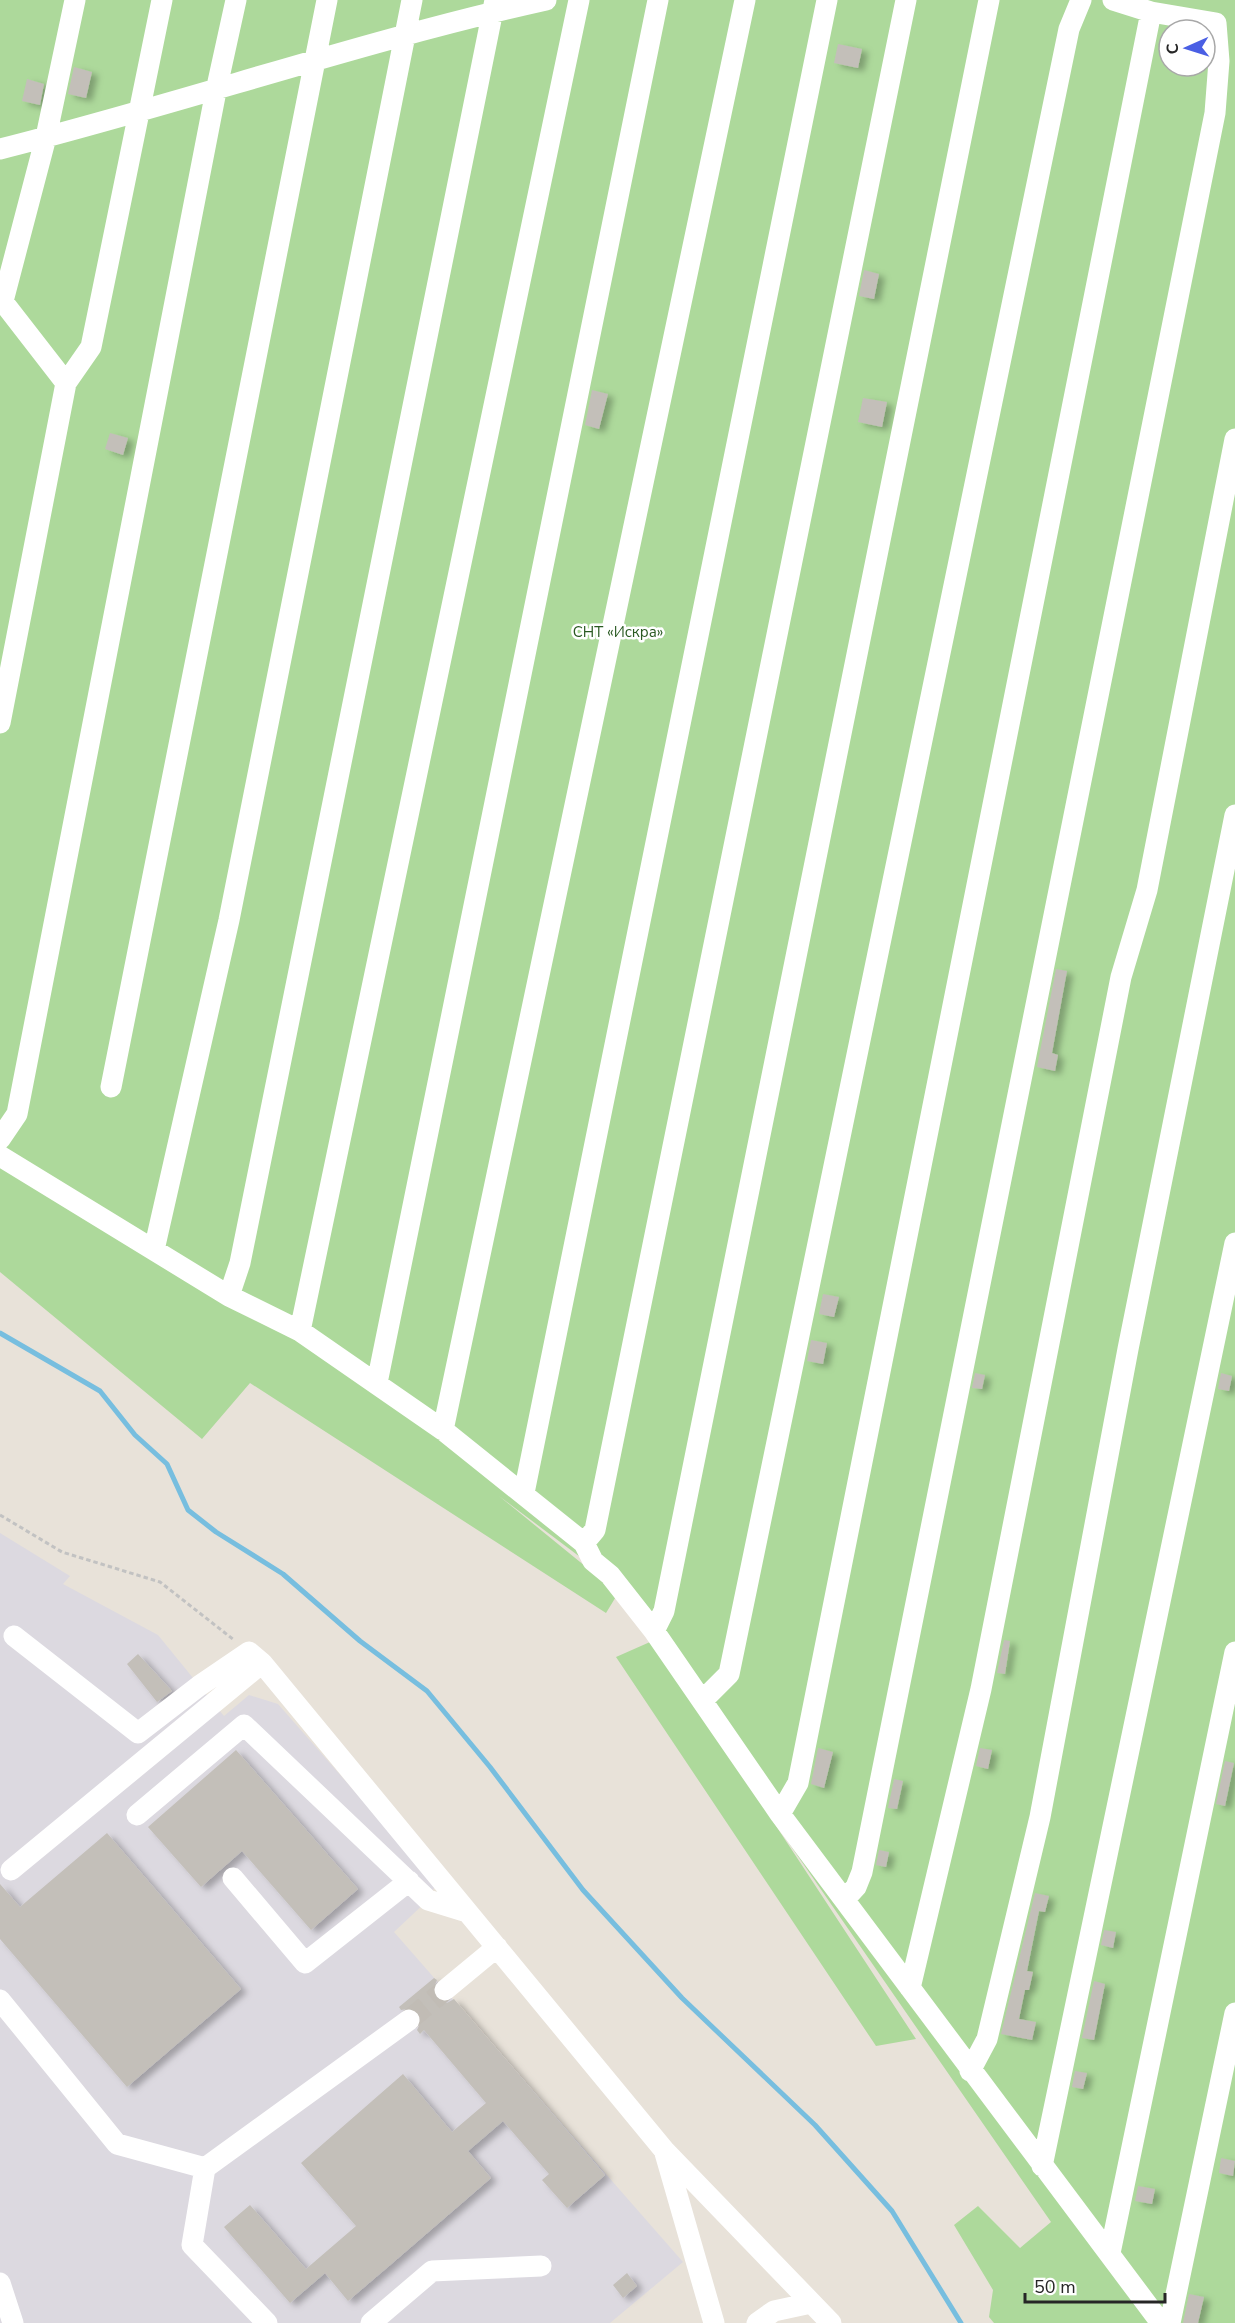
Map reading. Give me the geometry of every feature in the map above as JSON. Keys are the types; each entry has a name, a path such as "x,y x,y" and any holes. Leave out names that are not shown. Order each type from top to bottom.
{"street":[{"path":"66,383 2,300 46,137 75,0"},
{"path":"1,724 66,383 91,347 162,0"},
{"path":"0,1139 17,1114 216,91 236,0"},
{"path":"111,1087 313,61 327,0"},
{"path":"154,1250 234,896 412,0"},
{"path":"0,149 216,91 494,6 546,0"},
{"path":"300,1331 579,0"},
{"path":"376,1383 658,0"},
{"path":"443,1430 745,0"},
{"path":"524,1493 827,0"},
{"path":"584,1543 595,1530 906,0"},
{"path":"654,1631 664,1611 989,0"},
{"path":"702,1701 729,1674 1069,28 1081,0"},
{"path":"845,1899 856,1887 862,1872 1215,113 1219,61 1216,24 1151,12 1113,0"},
{"path":"229,1296 240,1263 494,6"},
{"path":"780,1814 798,1783 1151,12"},
{"path":"910,1988 981,1689 1121,977 1147,890 1235,439"},
{"path":"970,2071 987,2039 1040,1817 1128,1349 1235,814"},
{"path":"0,1156 229,1296 300,1331 443,1430 584,1543 593,1561 610,1575 654,1631 780,1814 970,2071 1161,2323"},
{"path":"1042,2166 1235,1243"},
{"path":"14,1636 138,1733 199,1686 256,1658"},
{"path":"1110,2253 1235,1652"},
{"path":"11,1870 256,1658"},
{"path":"256,1658 664,2150 831,2323"},
{"path":"137,1815 244,1725 428,1899 468,1912"},
{"path":"233,1878 305,1963 409,1881"},
{"path":"445,1990 497,1947"},
{"path":"0,2000 117,2144 205,2168"},
{"path":"1170,2323 1235,2013"},
{"path":"267,2323 192,2245 205,2168 409,2020"},
{"path":"664,2150 714,2323"},
{"path":"371,2323 432,2271 541,2266"},
{"path":"0,2283 13,2323"},
{"path":"757,2323 774,2311 811,2303"}],"path":[{"path":"0,1515 62,1552 160,1582 256,1658"}],"shaded area":[{"path":"0,1533 70,1576 63,1584 158,1635 224,1716 249,1695 278,1704 436,1884 428,1900 394,1932 683,2262 610,2323 0,2323"}],"green space":[{"name":"СНТ «Искра»","path":"0,0 1235,0 1235,2323 994,2323 989,2317 993,2290 954,2225 978,2206 1020,2248 1051,2222 759,1800 916,2039 876,2046 616,1657 650,1642 617,1595 606,1613 250,1383 202,1439 0,1272","holes":["499,1496 604,1575 612,1588"]}],"building":[{"path":"838,44 862,49 858,68 834,63"},
{"path":"74,67 92,72 86,98 68,94"},
{"path":"27,79 44,84 40,105 22,101"},
{"path":"864,270 879,274 874,299 859,296"},
{"path":"592,390 608,394 599,429 585,425"},
{"path":"863,398 887,402 882,427 858,422"},
{"path":"110,433 128,438 123,455 105,449"},
{"path":"1056,969 1067,971 1052,1053 1058,1055 1055,1071 1037,1067"},
{"path":"823,1294 839,1297 834,1317 819,1314"},
{"path":"811,1340 827,1343 823,1364 807,1361"},
{"path":"975,1373 985,1375 982,1389 972,1388"},
{"path":"1221,1373 1232,1376 1229,1391 1218,1389"},
{"path":"1004,1640 1010,1641 1005,1674 997,1673"},
{"path":"138,1654 172,1691 157,1702 127,1664"},
{"path":"818,1748 833,1752 824,1788 811,1784"},
{"path":"980,1748 992,1750 988,1769 976,1766"},
{"path":"236,1750 358,1889 311,1930 242,1851 201,1887 148,1827"},
{"path":"1225,1761 1234,1763 1225,1806 1216,1804"},
{"path":"894,1779 903,1781 897,1809 888,1808"},
{"path":"107,1833 241,1989 127,2087 0,1939 0,1884 20,1907"},
{"path":"879,1850 889,1852 886,1867 876,1865"},
{"path":"1035,1893 1049,1896 1045,1912 1039,1911 1027,1971 1033,1972 1029,1990 1025,1990 1019,2019 1036,2022 1032,2040 1001,2034"},
{"path":"1104,1930 1116,1932 1113,1948 1101,1945"},
{"path":"434,1978 437,1980 432,1992 436,1999 447,2003 454,1999 605,2175 567,2208 542,2180 549,2174 503,2121 468,2151 491,2178 389,2266 348,2301 325,2273 290,2303 224,2227 250,2205 306,2269 356,2226 301,2163 403,2074 452,2132 486,2103 424,2030 420,2034 417,2030 422,2019 419,2012 414,2008 401,2010 399,2007"},
{"path":"1094,1981 1105,1984 1094,2040 1082,2038"},
{"path":"1075,2071 1087,2073 1083,2089 1072,2087"},
{"path":"1221,2158 1235,2161 1233,2176 1219,2173"},
{"path":"1138,2186 1155,2189 1152,2204 1135,2201"},
{"path":"627,2273 637,2286 623,2298 613,2285"},
{"path":"1189,2294 1204,2297 1198,2323 1183,2323"}],"waterway":[{"path":"0,1333 100,1391 135,1435 167,1464 188,1510 216,1532 283,1574 360,1641 427,1691 490,1767 583,1890 682,1998 815,2125 892,2211 961,2323"}],"tunnel":[{"path":"409,2020 445,1990"}]}
